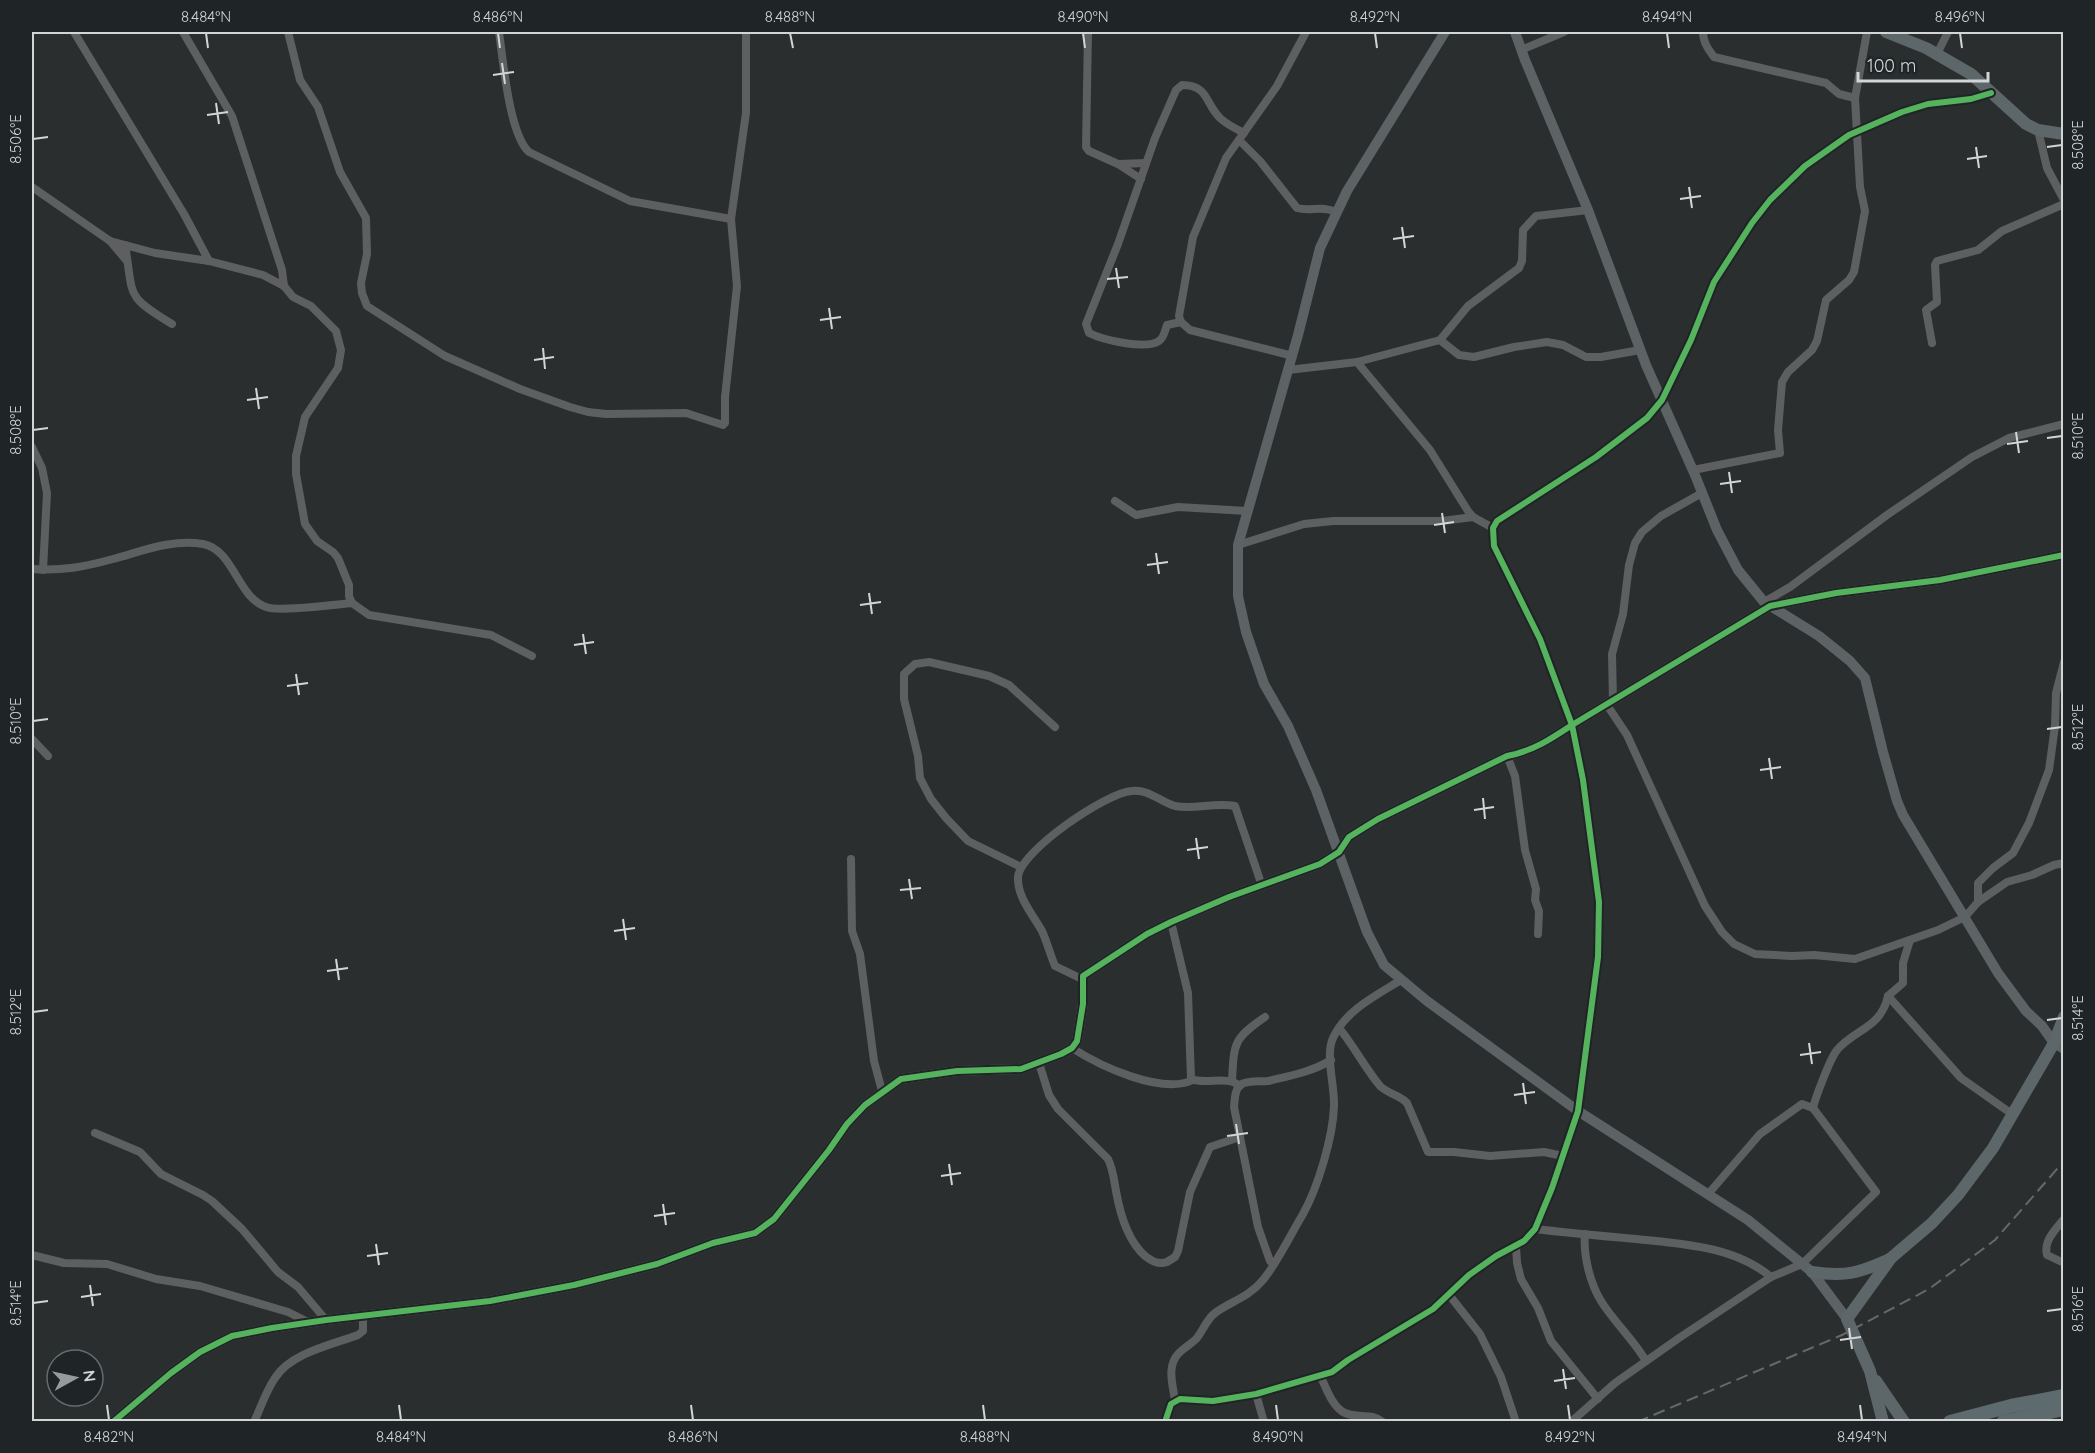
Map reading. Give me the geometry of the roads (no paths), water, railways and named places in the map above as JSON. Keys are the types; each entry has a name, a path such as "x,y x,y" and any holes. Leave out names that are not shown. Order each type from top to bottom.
{"highway":[{"path":"1950,1422 2011,1406 2064,1396"},
{"path":"2003,1422 2064,1409"}],"main road":[{"path":"1886,32 1938,54 1971,75 2026,123 2038,130 2063,137"},
{"path":"1883,1422 1870,1371 1847,1318 1891,1258 1932,1223 1958,1195 1994,1148 2012,1114 2059,1046 2064,1017"},
{"path":"1807,1268 1837,1276 1863,1271 1891,1258"},
{"path":"1870,1371 1904,1422"}],"street":[{"path":"74,32 184,214 208,261"},
{"path":"183,32 232,116 282,270 284,286"},
{"path":"288,32 300,80 318,107 340,172 366,218 367,254 362,293 368,306 445,356 520,389 588,412 686,412 724,425 737,286 731,219 746,113 746,32"},
{"path":"499,32 511,107 523,147 529,152 630,201 731,219"},
{"path":"1088,32 1086,147 1089,151 1118,164 1141,178"},
{"path":"1293,356 1190,330 1180,322 1179,316 1193,237 1226,158 1277,86 1306,32"},
{"path":"1445,32 1336,212 1320,248 1293,356 1238,545 1238,596 1246,632 1264,684 1293,736 1316,790 1371,942 1384,965 1427,1001 1578,1111 1748,1220 1807,1268 1847,1318"},
{"path":"1515,32 1588,210 1640,350 1717,530 1738,570 1767,604 1819,636 1850,660 1865,678 1897,801 1998,973 2026,1011 2059,1046"},
{"path":"1521,50 1563,32"},
{"path":"1703,32 1707,48 1714,57 1826,82 1839,94 1855,98"},
{"path":"1693,470 1780,453 1778,430 1782,382 1788,372 1812,350 1817,341 1826,300 1849,280 1856,266 1864,211 1860,187 1855,98 1867,32"},
{"path":"1938,54 1948,32"},
{"path":"1180,322 1169,323 1162,339 1151,344 1130,344 1103,338 1089,333 1087,329 1087,318 1118,244 1146,163 1176,90 1182,85 1201,90 1221,119 1242,137 1297,207 1305,210 1328,208 1336,212"},
{"path":"1165,1422 1168,1408 1180,1399 1213,1401 1256,1394 1328,1374 1419,1319 1450,1296 1469,1275 1496,1256 1516,1246 1534,1229 1578,1111 1598,957 1599,902 1583,780 1572,724 1540,639 1494,546 1493,528 1497,521 1596,457 1647,418 1662,400 1691,340 1714,282 1752,222 1770,200 1805,166 1857,131 1902,112 1928,104 1971,99 1991,93"},
{"path":"1932,343 1926,310 1937,302 1935,265 1937,261 1978,250 2002,231 2064,202 2048,168 2038,130"},
{"path":"1118,164 1146,163"},
{"path":"32,187 110,241 128,262"},
{"path":"1288,370 1357,362 1440,340 1468,306 1519,268 1522,261 1523,230 1536,216 1588,210"},
{"path":"110,241 263,275 284,286 292,297 319,312 336,331 341,350 338,368 305,417 296,465 305,524 317,541 338,558 349,585 349,596 352,603 369,615 491,635 532,656"},
{"path":"125,245 134,296 140,304 172,324"},
{"path":"1440,340 1459,355 1474,357 1547,342 1563,345 1586,357 1601,357 1640,350"},
{"path":"1357,362 1430,450 1473,516 1493,528"},
{"path":"113,1422 171,1373 200,1352 232,1336 326,1320 490,1301 574,1285 657,1264 697,1251 713,1243 755,1233 774,1219 847,1124 882,1091 901,1079 925,1074 1021,1069 1072,1048 1077,1041 1083,1004 1082,979 1086,974 1147,934 1229,897 1320,864 1339,852 1349,837 1378,819 1507,756 1525,753 1541,745 1767,604 1887,515 1972,457 2009,438 2064,424"},
{"path":"32,447 42,468 47,493 43,570"},
{"path":"1702,493 1661,516 1642,532 1635,543 1629,565 1623,614 1612,654 1610,703 1639,760 1705,906 1722,932 1734,944 1755,954 1814,955 1855,959 1938,930 1965,917 1978,902 2007,882 2064,863"},
{"path":"1115,501 1136,515 1178,507 1247,511"},
{"path":"1238,545 1304,525 1333,521 1442,521 1473,516"},
{"path":"32,569 65,570 167,544 204,544 219,552 257,603 268,608 321,607 352,603"},
{"path":"1767,604 1964,576 2064,555"},
{"path":"1021,867 968,841 931,799 920,778 918,756 904,699 904,674 915,664 929,662 988,676 1009,685 1055,727"},
{"path":"1978,902 1978,884 1993,868 2013,853 2023,837 2049,770 2055,726 2056,693 2064,662"},
{"path":"32,739 48,756"},
{"path":"1507,756 1515,776 1525,850 1536,889 1535,900 1539,911 1538,934"},
{"path":"1082,979 1055,966 1043,933 1022,897 1018,879 1021,867 1059,830 1081,814 1120,794 1133,790 1155,795 1176,806 1235,806 1262,886"},
{"path":"851,859 852,931 860,954 874,1061 882,1091"},
{"path":"1172,922 1188,993 1190,1076 1193,1080"},
{"path":"1813,1108 1817,1093 1836,1051 1871,1025 1885,1009 1888,996 1903,983 1903,963 1910,940"},
{"path":"1175,1401 1171,1375 1172,1364 1176,1356 1196,1340 1213,1314 1248,1294 1262,1281 1312,1196 1331,1135 1335,1103 1331,1045 1339,1028 1356,1009 1401,980"},
{"path":"1888,996 1961,1078 2012,1114"},
{"path":"1232,1081 1236,1043 1245,1030 1265,1017"},
{"path":"1339,1028 1381,1087 1407,1103 1428,1152 1490,1156 1544,1152 1563,1156"},
{"path":"1072,1048 1113,1070 1153,1083 1169,1084 1193,1080 1232,1081 1240,1086 1300,1074 1331,1060"},
{"path":"1039,1063 1049,1095 1058,1109 1108,1159 1124,1224 1140,1250 1155,1262 1167,1262 1176,1254 1190,1192 1210,1147 1240,1137"},
{"path":"1240,1086 1235,1094 1234,1107 1258,1227 1270,1261 1274,1264"},
{"path":"1571,1422 1615,1383 1772,1277 1807,1268 1876,1192 1813,1108 1802,1104 1760,1134 1709,1193"},
{"path":"95,1132 140,1152 161,1174 212,1201 242,1229 278,1272 298,1287 326,1320"},
{"path":"2064,1219 2049,1239 2046,1251 2050,1257 2064,1263"},
{"path":"1534,1229 1705,1248 1744,1260 1772,1277"},
{"path":"1586,1234 1585,1251 1601,1302 1636,1343 1646,1361"},
{"path":"1516,1246 1521,1279 1538,1308 1551,1341 1598,1399"},
{"path":"32,1255 64,1263 107,1264 156,1279 200,1286 288,1312 310,1323"},
{"path":"1450,1296 1480,1334 1501,1377 1516,1422"},
{"path":"254,1422 274,1379 281,1370 305,1355 358,1335 363,1331 365,1324 363,1316"},
{"path":"1321,1377 1340,1410 1348,1415 1376,1417 1383,1422"},
{"path":"1256,1394 1264,1422"}],"railway":[{"path":"1637,1422 1842,1335 1929,1289 1995,1240 2064,1161"}]}
